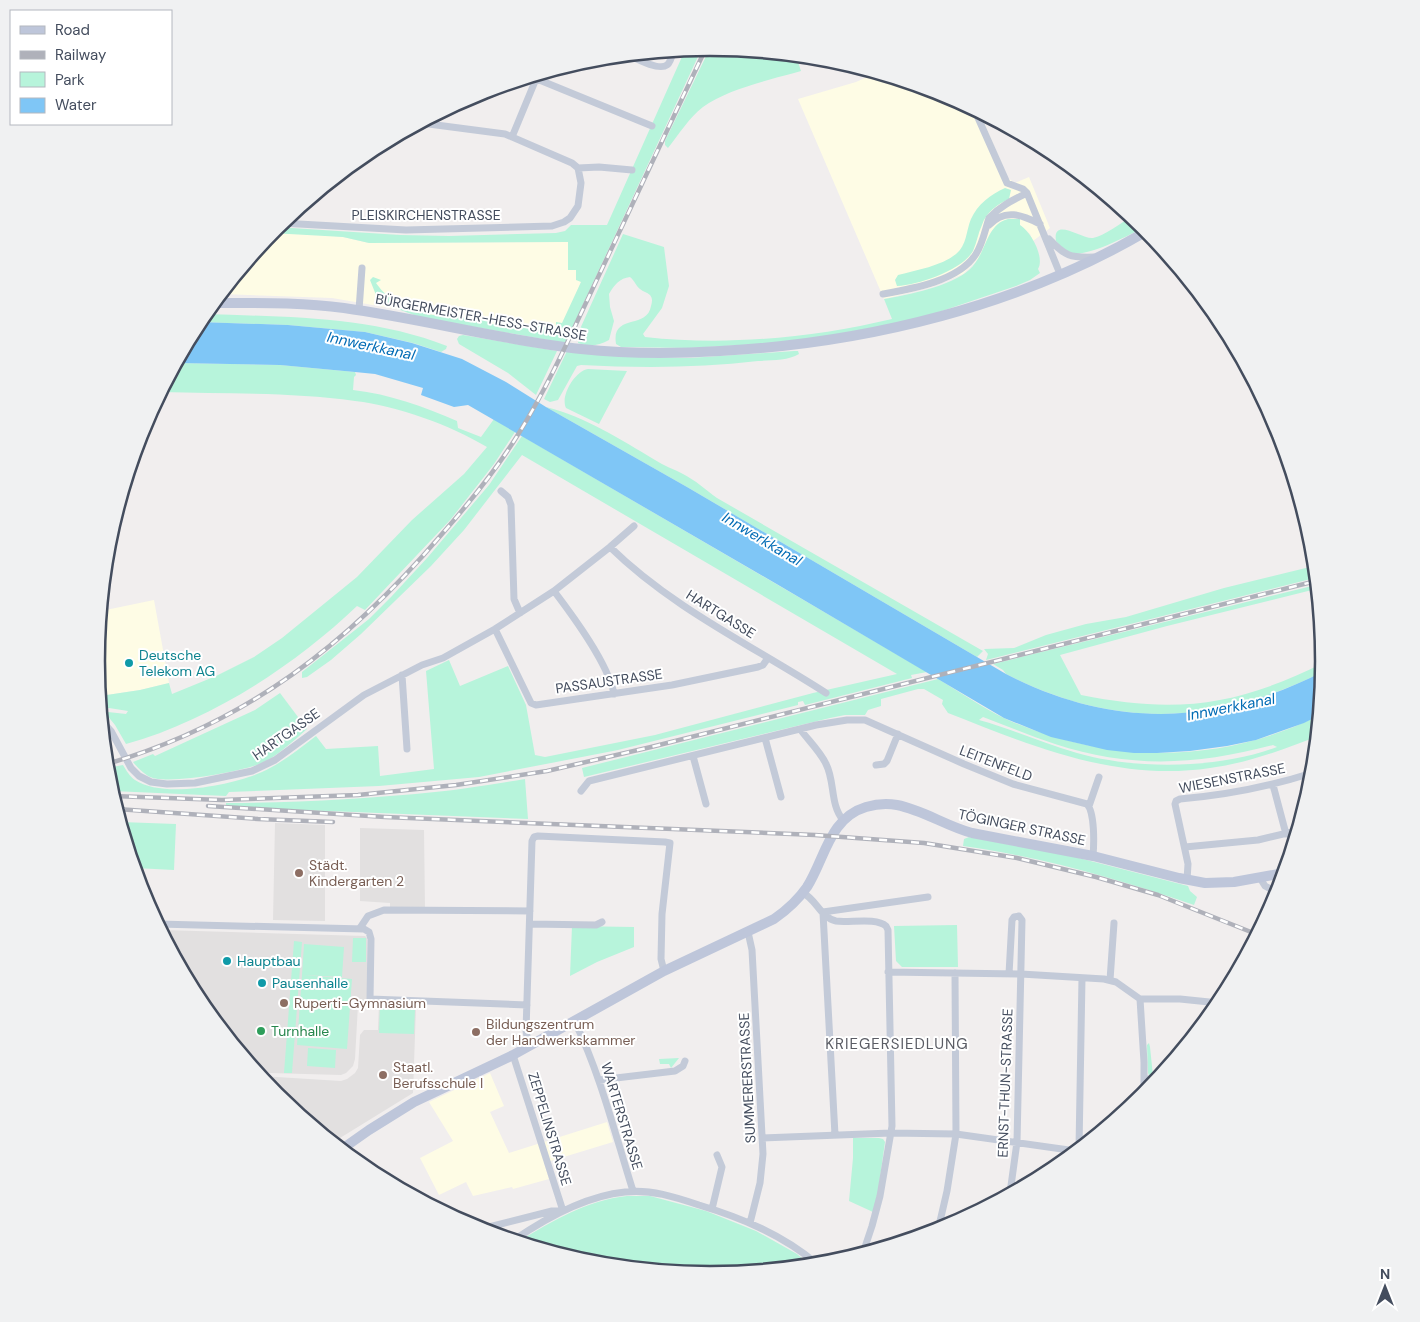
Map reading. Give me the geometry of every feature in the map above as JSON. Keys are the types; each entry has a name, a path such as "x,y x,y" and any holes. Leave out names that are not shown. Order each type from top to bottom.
{"street":[{"path":"640,60 657,67 663,67 668,64 670,58"},
{"path":"541,81 652,126"},
{"path":"512,136 532,83"},
{"path":"980,120 1007,183 1024,189 1027,193 1060,274"},
{"path":"431,125 496,132 512,136 568,161 578,168 599,167 632,170"},
{"name":"PLEISKIRCHENSTRASSE","path":"292,224 370,229 453,230 540,227 558,224 570,218 575,212 580,198 578,168"},
{"path":"883,294 931,283 960,271 976,254 989,218 997,210 1027,193"},
{"path":"986,230 997,218 1007,214 1024,216 1040,224"},
{"name":"BÜRGERMEISTER-HESS-STRASSE","path":"223,303 309,305 359,310 557,346 634,353 692,353 784,347 893,328 981,304 1060,274 1140,235"},
{"path":"1045,236 1059,250 1068,255 1079,258 1097,257"},
{"name":"BÜRGERMEISTER-HESS-STRASSE","path":"359,310 362,268"},
{"path":"502,491 508,497 511,505 514,599 520,613"},
{"name":"HARTGASSE","path":"109,729 131,768 144,779 156,783 178,784 252,772 268,764 364,695 422,665 443,658 520,613 554,591 634,526"},
{"name":"HARTGASSE","path":"610,547 654,585 692,611 826,693"},
{"path":"554,591 578,623 597,655 613,687 614,694"},
{"name":"PASSAUSTRASSE","path":"495,629 531,703 536,705 672,685 758,667 763,665 768,658"},
{"path":"402,675 407,749"},
{"name":"LEITENFELD","path":"581,791 589,781 800,729 856,719 865,720 1014,784 1089,806"},
{"path":"800,729 826,764 838,815 843,820"},
{"path":"876,765 884,764 887,761 898,734"},
{"path":"765,738 781,797"},
{"path":"693,756 706,804"},
{"name":"WIESENSTRASSE","path":"1187,880 1188,864 1175,804 1178,800 1221,795 1273,785 1304,775"},
{"path":"1093,856 1094,839 1089,806 1099,777"},
{"path":"1273,785 1286,834"},
{"name":"TÖGINGER STRASSE","path":"348,1145 414,1102 529,1047 664,971 748,932 782,913 796,901 813,877 834,831 843,820 862,808 872,805 896,805 916,810 967,832 1093,856 1187,880 1215,884 1276,875"},
{"path":"1185,847 1243,842 1290,833"},
{"path":"529,1047 526,1031 532,841 534,838 637,840 670,843 662,914 661,959 664,971"},
{"path":"1260,878 1265,886 1270,889"},
{"path":"803,892 812,898 830,919 883,923 888,930 891,1133 880,1196 866,1245"},
{"path":"823,912 848,910 928,897"},
{"path":"360,928 368,916 384,910 530,911"},
{"path":"823,912 835,1135"},
{"name":"ERNST-THUN-STRASSE","path":"1009,974 1012,920 1016,916 1022,920 1018,1142 1011,1185"},
{"path":"530,924 596,925 602,922"},
{"path":"1110,980 1114,923"},
{"path":"166,924 360,928 370,932 371,939 370,999 527,1005"},
{"name":"SUMMERERSTRASSE","path":"748,932 752,950 762,1138 761,1176 750,1223"},
{"path":"888,972 1021,974 1110,980 1127,989 1140,1000 1180,999 1209,1002"},
{"path":"940,1220 947,1192 956,1134 955,973"},
{"path":"1079,1140 1082,978"},
{"path":"1140,1000 1144,1083"},
{"name":"WARTERSTRASSE","path":"575,1022 587,1047 599,1080 632,1191"},
{"name":"ZEPPELINSTRASSE","path":"513,1055 563,1211"},
{"path":"599,1080 675,1070 683,1066 685,1061"},
{"path":"762,1138 891,1133 956,1134 1066,1149"},
{"path":"712,1209 722,1167 717,1156"},
{"path":"521,1236 563,1211 602,1196 632,1191 664,1194 750,1223 787,1242 809,1257"},
{"path":"494,1226 552,1211 563,1211"}],"shaded area":[{"path":"867,77 904,88 941,102 984,123 1008,178 1015,183 1029,177 1050,228 1033,241 1030,234 1016,219 1000,222 991,232 980,257 963,274 932,287 884,299 798,99"},
{"path":"282,233 343,237 369,243 568,242 568,270 576,270 581,282 559,335 332,298 229,294"},
{"path":"154,600 169,683 107,695 105,661 108,610"},
{"name":"Städt. Kindergarten 2","path":"275,823 325,825 325,921 273,920"},
{"path":"360,828 424,830 425,908 390,908 390,903 360,901"},
{"name":"Ruperti-Gymnasium","path":"169,930 365,936 367,938 367,1005 358,1005 353,1066 341,1075 269,1073 255,1060 207,997 186,963"},
{"name":"Staatl. Berufsschule I","path":"379,1004 416,1006 413,1093 339,1139 311,1116 270,1077 341,1081 347,1079 358,1068 360,1035 364,1030 378,1030"},
{"path":"490,1073 504,1106 490,1112 509,1153 607,1122 613,1142 544,1163 549,1179 513,1189 512,1187 473,1196 466,1182 439,1195 420,1158 453,1141 429,1102"}],"green space":[{"path":"706,56 798,63 801,71 750,85 713,101 693,116 668,148 665,145 665,141"},
{"path":"682,57 698,57 565,343 419,317 385,304 376,295 370,280 373,277 381,280 376,283 386,295 399,304 428,314 490,318 490,324 556,327 556,322 562,323 581,282 576,280 576,270 568,270 568,242 369,243 343,237 281,234 288,228 400,235 449,236 556,233 565,231 571,225 607,225"},
{"path":"1005,188 1011,190 1009,199 997,206 986,216 973,251 967,258 939,275 917,283 897,286 895,280 898,275 936,265 956,254 966,238 971,219 977,209 995,193"},
{"path":"1008,219 1020,219 1020,225 1036,245 1040,258 1038,269 1040,273 1016,286 936,313 894,324 794,342 689,348 621,347 616,344 616,334 619,328 643,318 648,313 652,302 650,295 641,290 630,277 618,283 609,294 614,321 609,340 594,345 578,343 580,329 623,234 664,247 669,286 662,308 643,334 645,337 707,341 738,340 831,331 892,319 884,299 929,289 961,276 975,263 995,227 1000,222"},
{"path":"1125,221 1136,231 1097,249 1078,254 1071,253 1056,241 1056,234 1059,230 1069,231 1088,238 1097,237"},
{"path":"215,314 328,320 388,329 418,336 447,346 441,352 413,343 365,332 288,325 209,322"},
{"path":"463,335 557,351 536,395 508,373 459,344 457,339"},
{"path":"567,351 642,357 689,358 794,351 798,351 799,354 779,360 714,365 647,367 581,365 577,366 558,400 550,402 544,399"},
{"path":"184,363 280,365 355,372 353,390 393,398 419,406 457,421 458,428 481,437 494,419 515,432 494,464 451,519 365,610 357,606 279,670 220,706 158,734 126,744 108,717 108,712 126,714 128,711 108,708 107,695 169,683 172,694 216,676 254,657 282,638 357,577 412,520 464,474 487,447 440,424 389,407 331,398 169,392"},
{"path":"588,369 627,371 599,424 566,408 565,403 567,391 574,379 578,374"},
{"path":"546,407 589,423 687,476 717,498 983,651 977,657 687,487"},
{"path":"522,436 927,672 911,675 912,678 805,705 803,701 798,702 798,705 618,750 479,777 379,786 229,792 226,796 120,791 115,767 123,765 135,780 147,786 163,789 198,788 234,781 262,772 290,756 316,736 326,749 378,746 380,776 434,769 426,671 449,660 460,686 508,666 526,705 535,755 545,757 655,735 813,693 897,674 522,455 464,530 431,566 361,634 331,660 307,677 302,678 302,672 369,619 391,597 428,557 489,485"},
{"path":"1307,568 1310,579 986,660 988,654 984,649 1014,648 1046,635 1086,624 1126,617 1224,588"},
{"path":"1310,586 1311,590 1060,655 1081,695 1147,704 1177,705 1234,697 1292,678 1315,667 1314,675 1282,690 1243,703 1204,711 1164,714 1125,712 1086,704 1046,692 1006,674 993,664"},
{"path":"938,679 997,715 1044,734 1083,744 1123,751 1162,753 1202,750 1242,743 1280,732 1312,719 1310,739 1264,755 1210,768 1175,771 1142,770 1108,765 1043,749 948,713 942,704 943,700 924,689 918,689 881,699 881,706 868,710 865,715 845,715 830,718 584,777 582,768","holes":["983,717 1046,741 1110,758 1137,761 1191,760 1218,757 1273,745 1277,747 1230,760 1204,763 1177,765 1125,762 1100,759 1077,753 979,720"]},
{"path":"280,693 307,729 284,749 264,762 219,774 186,779 159,779 145,774 133,762 153,754 155,756 255,710"},
{"path":"525,779 528,819 226,806 226,803 357,799 458,789"},
{"path":"127,822 176,824 174,870 142,868"},
{"path":"969,837 1071,856 1188,886 1190,891 1197,897 1194,905 1080,870 1022,856 963,846 964,839"},
{"path":"957,925 958,967 902,967 896,961 894,926"},
{"path":"572,926 634,927 634,947 597,962 570,976"},
{"path":"353,938 366,938 366,962 352,962"},
{"path":"294,941 302,942 292,1073 284,1073"},
{"path":"304,944 344,947 342,977 302,975"},
{"path":"302,975 352,979 347,1049 297,1045"},
{"path":"380,1006 415,1008 414,1034 379,1033"},
{"path":"1149,1043 1153,1073 1151,1075 1148,1073 1147,1045"},
{"path":"308,1048 336,1050 335,1068 307,1066"},
{"path":"679,1058 671,1068 669,1064 660,1064 659,1059"},
{"path":"853,1138 879,1138 885,1142 878,1192 873,1212 849,1201"},
{"path":"650,1196 706,1211 756,1231 802,1259 710,1266 631,1261 592,1254 526,1237 571,1212 612,1198"}],"water":[{"name":"Innwerkkanal","path":"209,322 288,325 365,332 412,343 462,359 506,382 1006,674 1046,692 1085,704 1125,712 1164,714 1204,711 1243,703 1283,690 1314,676 1312,719 1256,740 1190,751 1134,753 1107,750 1051,737 1004,718 468,405 454,407 421,395 423,388 375,374 280,365 184,363"}],"railway":[{"path":"114,762 158,747 205,726 250,702 292,675 370,611 463,510 511,446 548,381 702,56"},
{"path":"121,796 222,800 358,795 456,785 547,771 651,747 1310,582"},
{"path":"208,806 385,817 815,835 924,843 1017,858 1096,877 1158,895 1250,932"},
{"path":"124,809 333,822"}],"place":[{"name":"Deutsche Telekom AG","path":"129,663"},
{"name":"Städt. Kindergarten 2","path":"299,873"},
{"name":"Hauptbau","path":"227,961"},
{"name":"Pausenhalle","path":"262,983"},
{"name":"Ruperti-Gymnasium","path":"284,1003"},
{"name":"Turnhalle","path":"261,1031"},
{"name":"Bildungszentrum der Handwerkskammer","path":"476,1032"},
{"name":"Staatl. Berufsschule I","path":"383,1075"}],"district":[{"name":"KRIEGERSIEDLUNG","path":"897,1044"}]}
